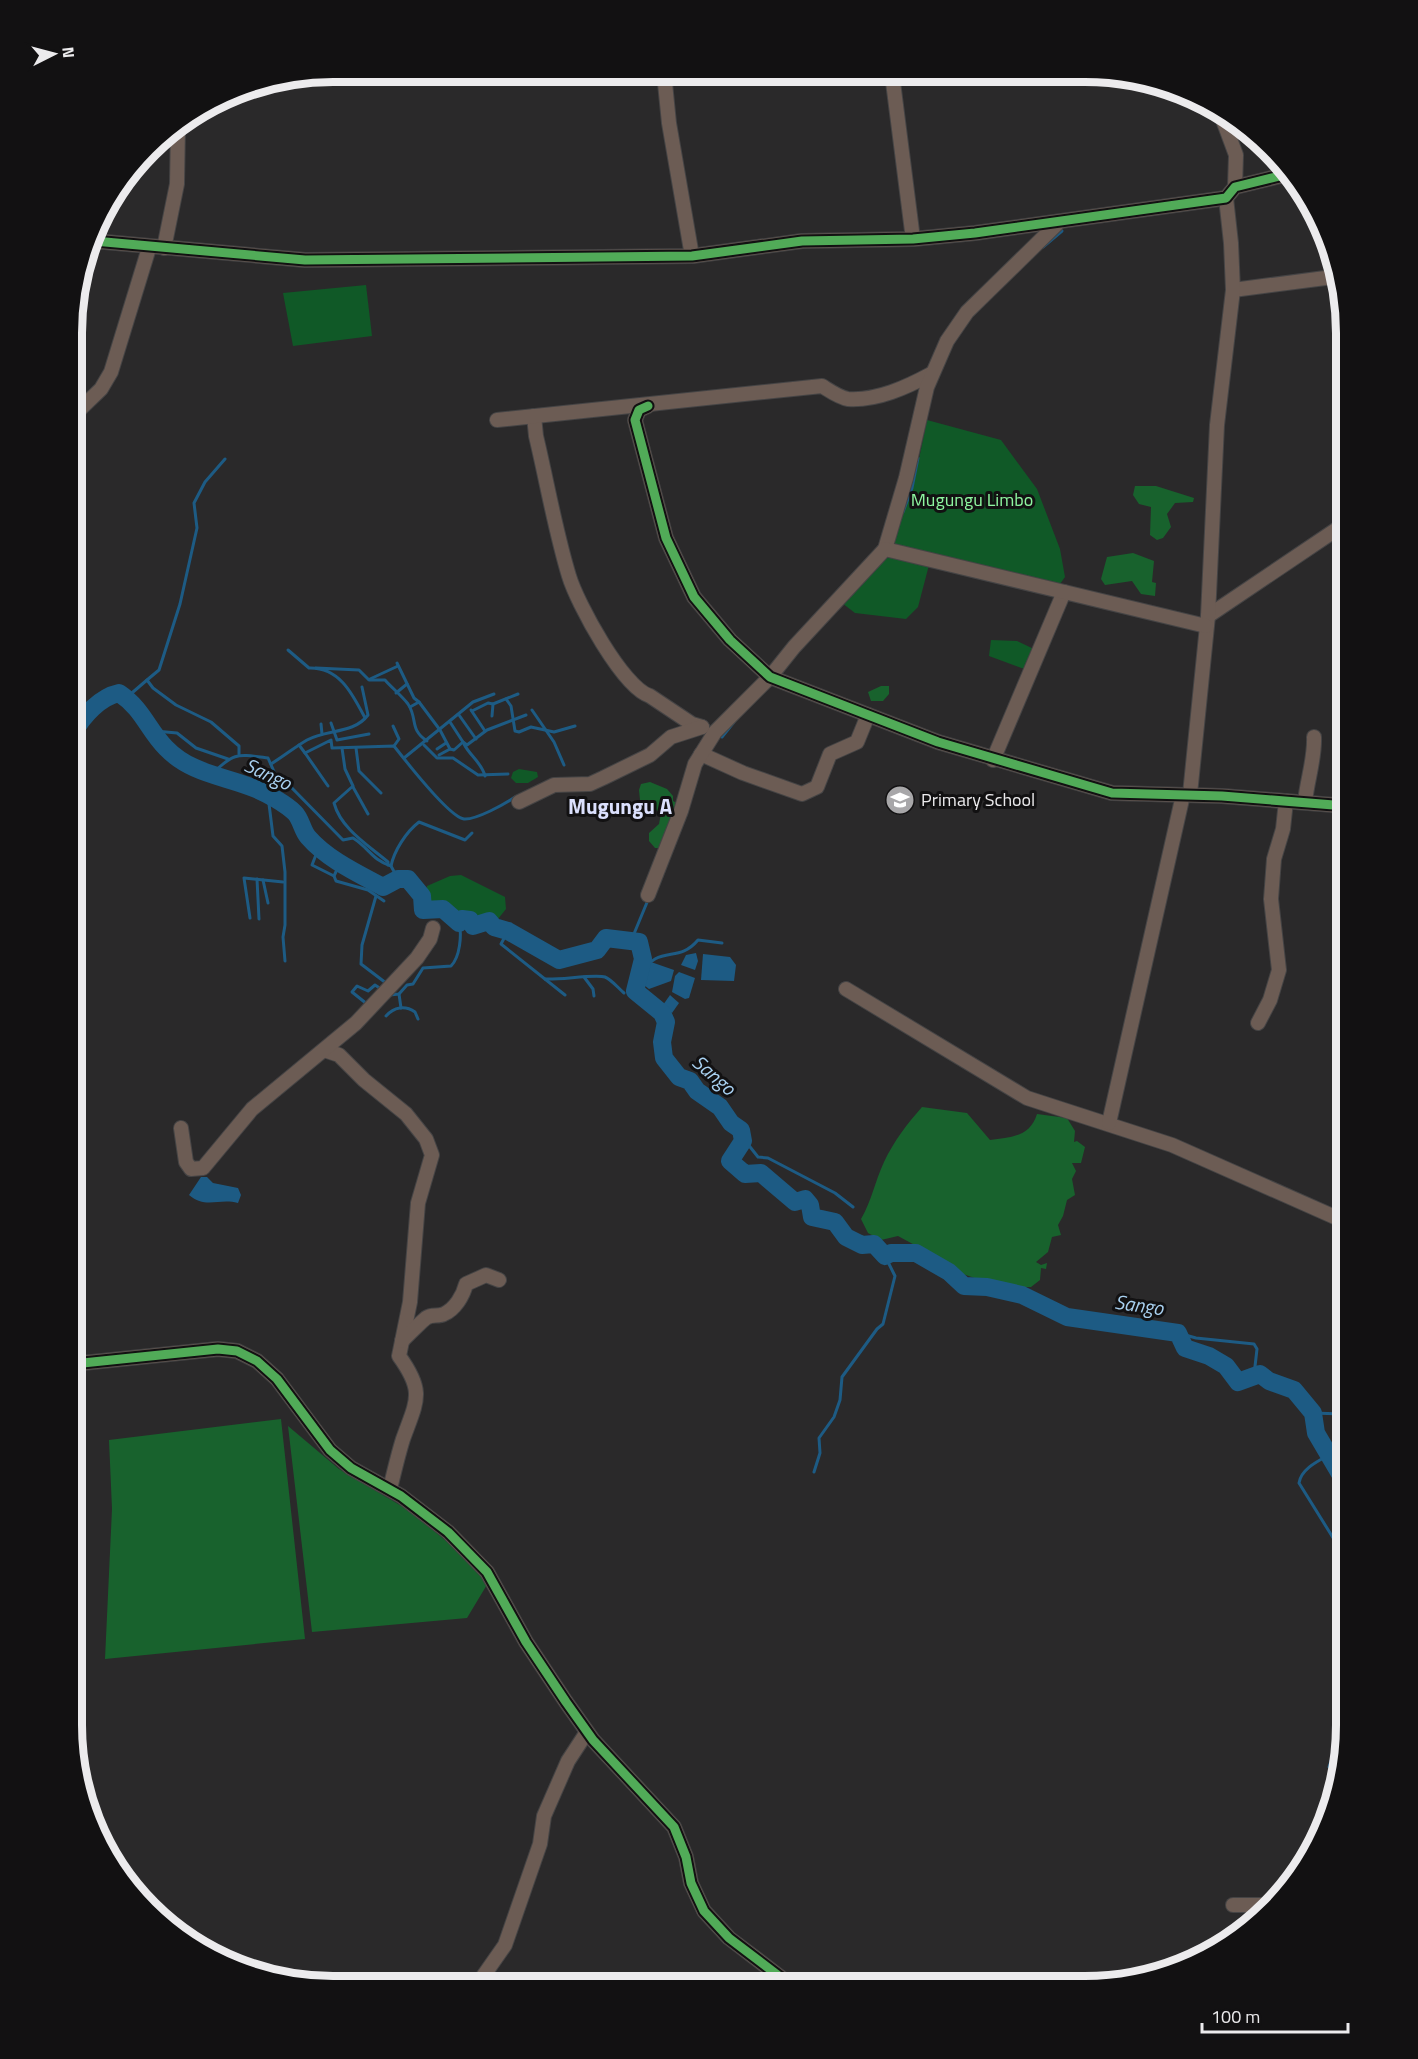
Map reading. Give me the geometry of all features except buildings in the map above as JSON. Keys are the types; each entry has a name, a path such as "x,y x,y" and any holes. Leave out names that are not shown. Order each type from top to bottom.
{"street":[{"path":"665,82 669,123 692,256"},
{"path":"893,82 913,239"},
{"path":"1225,126 1236,155 1235,187"},
{"path":"164,248 177,184 178,137"},
{"path":"100,242 305,261 692,256 802,241 913,239 1057,224 1226,198 1235,187 1280,176"},
{"path":"1109,1123 1186,795 1207,621 1217,425 1233,290 1226,198"},
{"path":"519,802 554,785 590,784 650,755 671,737 709,729 770,677 794,647 885,549 906,478 931,374 947,342 967,312 1057,224"},
{"path":"82,407 101,389 111,372 149,248"},
{"path":"1233,290 1330,278"},
{"path":"497,420 822,386 847,399 868,397 904,388 931,374"},
{"path":"648,405 639,410 635,420 666,538 694,597 730,640 770,677 938,742 993,760 1112,793 1186,795 1336,805"},
{"path":"618,408 635,420"},
{"path":"534,416 536,436 569,578 584,608 623,675 642,693 692,724 709,729"},
{"path":"885,549 1064,592 1207,621 1336,530"},
{"path":"993,760 1064,592"},
{"path":"701,754 743,773 802,794 817,787 830,754 857,742 868,715"},
{"path":"648,895 681,811 695,764 701,754 709,729"},
{"path":"1305,802 1307,777 1314,757 1314,737"},
{"path":"1258,1023 1270,1000 1279,970 1271,899 1274,860 1286,801"},
{"path":"181,1128 186,1162 191,1168 203,1168 252,1109 357,1023 417,958 430,939 433,928"},
{"path":"846,989 1027,1098 1172,1145 1336,1218"},
{"path":"337,1040 339,1055"},
{"path":"324,1050 339,1055 364,1080 406,1114 426,1139 432,1155 418,1203 411,1291 399,1356 414,1377 417,1404 403,1440 390,1489"},
{"path":"402,1341 425,1319 432,1315 444,1314 463,1296 466,1284 486,1275 499,1280"},
{"path":"82,1363 218,1348 237,1351 257,1361 277,1379 336,1455 351,1468 390,1489 448,1532 487,1572 526,1642 593,1740 674,1827 686,1857 691,1883 704,1911 729,1938 779,1976"},
{"path":"483,1976 505,1945 540,1844 544,1816 568,1761 585,1735"},
{"path":"1233,1905 1260,1905"}],"green space":[{"path":"366,285 372,336 293,346 283,293"},
{"name":"Mugungu Limbo","path":"927,420 1001,440 1037,489 1060,549 1065,577 1060,584 893,545 892,540 913,488"},
{"path":"1135,486 1156,486 1194,498 1193,502 1175,503 1167,514 1171,527 1163,538 1157,540 1150,535 1151,507 1139,504 1133,495"},
{"path":"1133,553 1154,561 1152,582 1156,583 1155,596 1141,594 1132,581 1105,585 1101,579 1107,557"},
{"path":"886,556 929,565 918,607 906,619 855,613 842,603"},
{"path":"991,640 1017,641 1036,650 1027,670 989,656"},
{"path":"881,686 889,686 889,694 883,701 871,701 868,692"},
{"path":"519,769 537,772 538,777 528,783 516,783 511,778 513,772"},
{"path":"650,782 667,789 673,796 673,801 679,804 662,848 655,848 649,841 649,833 659,824 661,813 640,800 641,784"},
{"path":"461,875 505,897 506,909 498,919 477,920 427,901 427,886 450,876"},
{"path":"922,1107 967,1113 990,1140 1012,1137 1025,1132 1034,1122 1037,1114 1067,1118 1075,1131 1074,1142 1077,1141 1085,1147 1081,1163 1072,1163 1076,1171 1072,1179 1075,1195 1067,1200 1058,1225 1061,1235 1052,1237 1048,1252 1036,1262 1041,1265 1047,1263 1046,1269 1041,1268 1040,1280 1031,1287 1019,1287 1019,1293 957,1272 898,1236 881,1240 868,1233 861,1219 881,1169 896,1140"},
{"path":"281,1419 305,1639 105,1659 112,1509 109,1440"},
{"path":"288,1426 339,1469 410,1511 491,1578 467,1618 312,1632"}],"water":[{"path":"696,953 698,961 695,970 681,965 686,955"},
{"path":"703,954 730,957 736,965 734,981 701,980"},
{"path":"651,962 674,970 671,981 649,989 644,985"},
{"path":"679,972 695,978 689,998 685,999 672,992 675,976"},
{"path":"670,995 679,1003 672,1013 663,1005"},
{"path":"201,1177 207,1177 213,1183 238,1188 241,1195 238,1203 207,1202 189,1195"}],"waterway":[{"path":"1043,247 1062,231"},
{"path":"903,512 912,488 918,458"},
{"path":"147,680 159,670 180,604 197,528 194,503 205,482 225,459"},
{"path":"288,650 309,668 320,669 337,677 356,700 365,718"},
{"path":"397,663 414,698 419,702 410,707"},
{"path":"370,679 398,666"},
{"path":"316,668 359,670 369,680 385,680 408,704 418,732 427,741"},
{"path":"126,698 147,680 153,688 176,705 211,722 239,746 239,754"},
{"path":"396,693 407,684"},
{"path":"271,764 307,740 348,728 362,721 368,715 362,687"},
{"name":"Sango","path":"82,720 105,699 119,693 134,706 160,741 176,757 197,769 271,796 295,813 308,837 324,852 383,887 398,879 408,879 422,896 423,910 443,909 459,923 462,919 470,920 473,926 489,921 494,927 508,931 559,960 597,950 606,938 639,942 643,959 635,991 662,1013 666,1022 662,1042 664,1058 679,1077 690,1081 697,1091 720,1107 731,1123 741,1130 743,1141 730,1161 745,1174 761,1173 795,1202 805,1199 810,1205 812,1217 835,1222 846,1237 862,1245 874,1244 885,1256 891,1253 916,1253 949,1272 964,1286 987,1287 1022,1295 1067,1317 1178,1333 1185,1348 1209,1356 1226,1366 1238,1382 1260,1374 1269,1381 1294,1390 1313,1413 1316,1433 1336,1467"},
{"path":"404,758 473,702 494,694"},
{"path":"472,711 488,703 493,704 518,694"},
{"path":"506,699 511,706 515,731 519,732 531,727 554,732 575,726"},
{"path":"419,702 440,730 450,749"},
{"path":"492,716 493,704"},
{"path":"471,710 485,731"},
{"path":"532,710 554,742 564,765"},
{"path":"459,715 476,739"},
{"path":"463,742 467,745 487,730 526,715"},
{"path":"439,755 450,749 454,750 463,742 450,722"},
{"path":"722,737 734,722"},
{"path":"331,723 337,740 369,734"},
{"path":"321,724 322,734"},
{"path":"393,726 399,739 394,746"},
{"path":"155,731 177,733 196,748 228,759"},
{"path":"299,745 305,753 331,740 332,748 394,746 438,799 457,816 464,819 483,814 515,797"},
{"path":"437,749 446,743"},
{"path":"464,744 485,776"},
{"path":"424,745 437,758 453,758 478,775 508,774"},
{"path":"342,748 345,769 353,786 334,803 349,829 388,862 388,865"},
{"path":"356,748 359,771 381,793"},
{"path":"305,753 328,786"},
{"path":"211,775 225,762 236,756 268,758 276,776 288,784 343,840 353,838 379,861 391,866 398,879"},
{"path":"353,787 368,814"},
{"path":"268,796 273,836 282,846 285,872 283,937 285,961"},
{"path":"391,866 401,842 419,822 465,840 472,833"},
{"path":"319,847 312,865 334,876"},
{"path":"340,863 334,876 336,881 368,890 384,901"},
{"path":"250,918 244,878 283,882"},
{"path":"257,879 259,919"},
{"path":"263,880 268,903"},
{"path":"376,896 362,945 361,964 386,983"},
{"path":"631,941 648,900"},
{"path":"390,995 399,994 407,985 413,984 423,968 451,966 460,946 459,923"},
{"path":"508,931 501,944 565,995"},
{"path":"639,976 654,960 683,951 698,940 722,943"},
{"path":"584,977 593,989 594,996"},
{"path":"545,979 605,977 624,993"},
{"path":"367,1004 352,992 357,986 368,991 375,985 381,989"},
{"path":"399,994 401,1008"},
{"path":"386,1016 396,1009 404,1008 415,1012 418,1019"},
{"path":"743,1138 758,1157 768,1158 835,1193 853,1207"},
{"path":"814,1472 820,1453 819,1438 834,1417 840,1400 842,1377 883,1324 895,1276 885,1256"},
{"path":"1178,1333 1196,1338 1254,1344 1257,1349 1254,1375"},
{"path":"1313,1413 1336,1414"},
{"path":"1329,1455 1306,1470 1299,1483 1336,1543"},
{"path":"1329,1767 1334,1753"}],"cycle path":[{"path":"100,242 305,260 692,256 802,241 913,239 975,233 1226,198 1235,187 1280,176"},
{"path":"648,406 639,410 635,420 666,538 694,597 730,640 770,677 938,742 1112,793 1222,796 1336,805"},
{"path":"82,1363 218,1349 237,1351 257,1361 277,1379 330,1450 351,1468 401,1496 448,1532 487,1572 526,1642 593,1740 674,1827 686,1857 691,1883 704,1911 729,1938 779,1976"}],"place":[{"name":"Primary School","path":"900,800"}],"district":[{"name":"Mugungu A","path":"620,807"}]}
